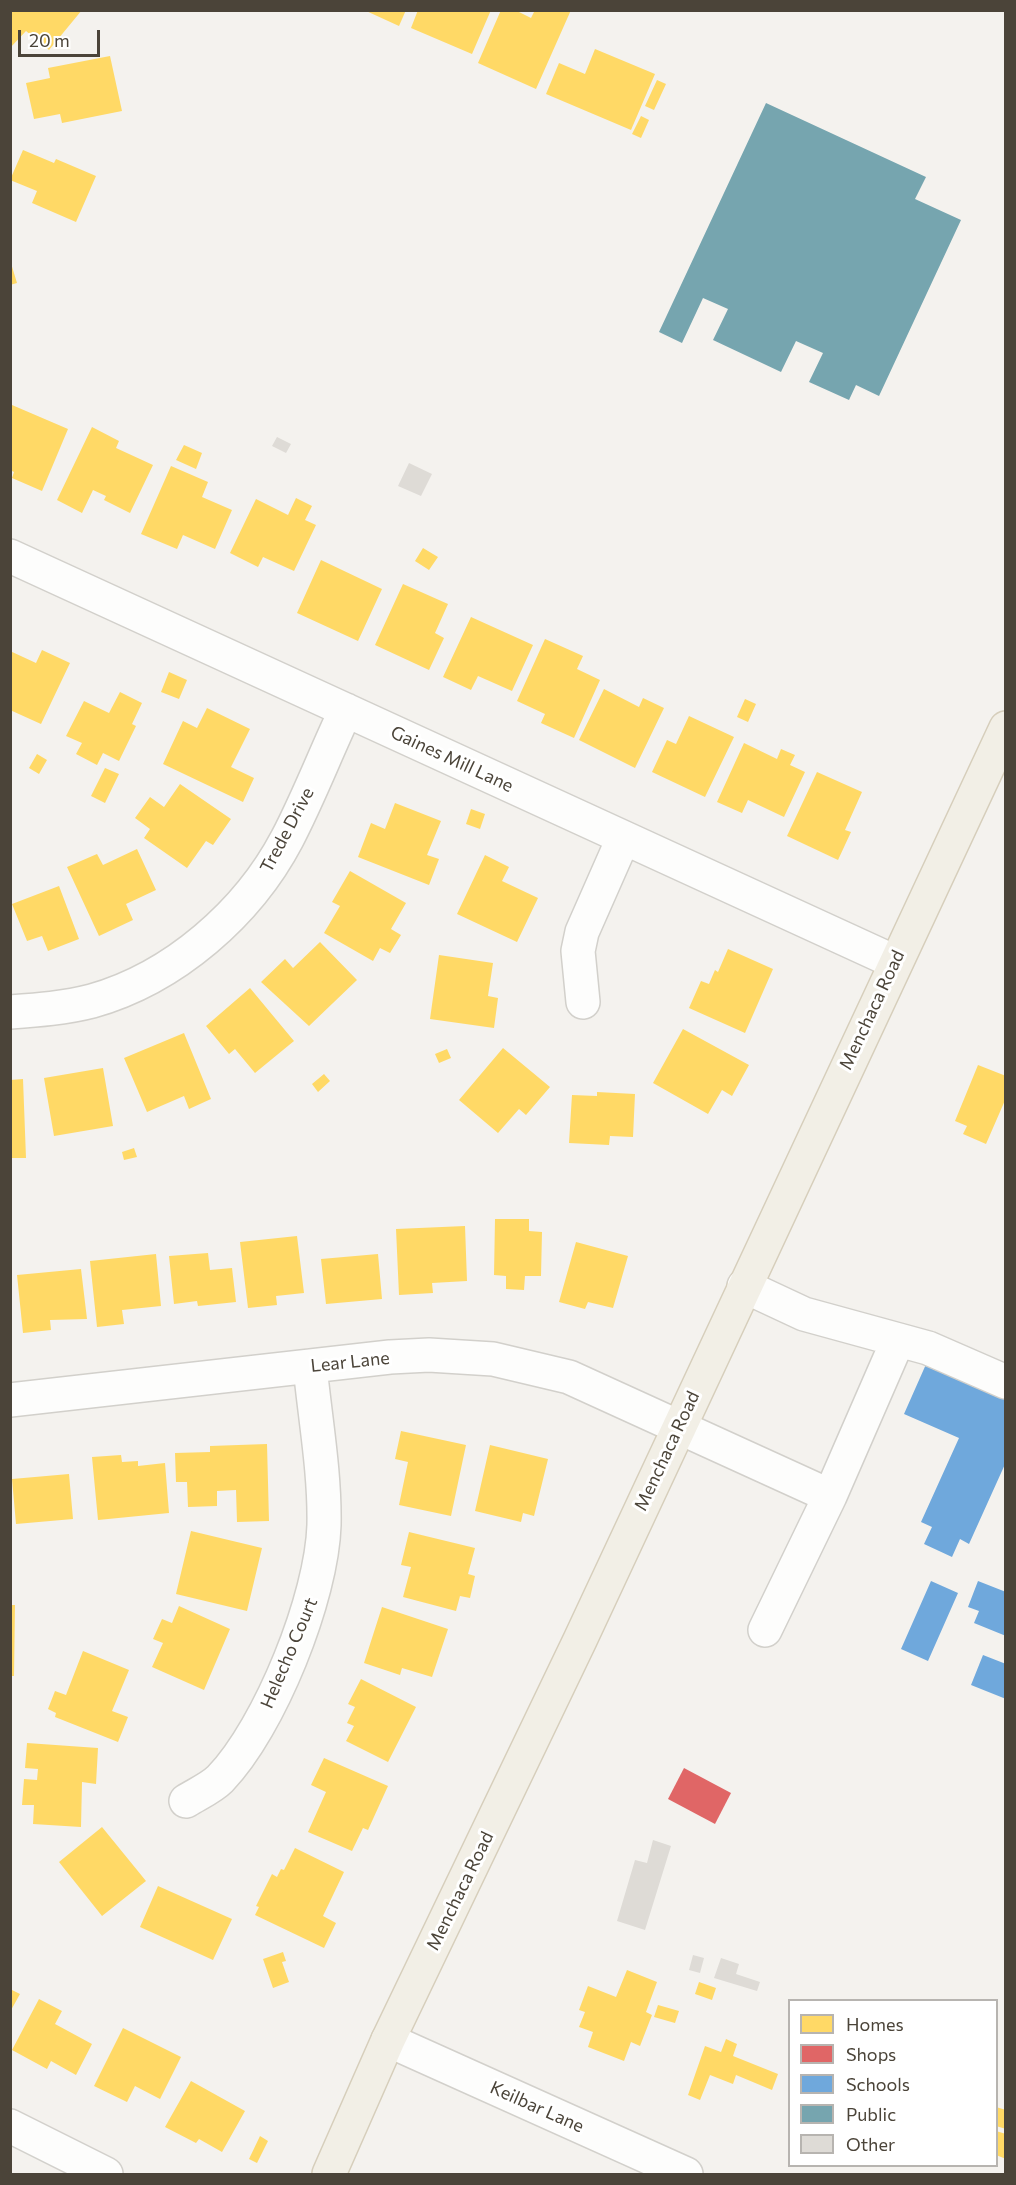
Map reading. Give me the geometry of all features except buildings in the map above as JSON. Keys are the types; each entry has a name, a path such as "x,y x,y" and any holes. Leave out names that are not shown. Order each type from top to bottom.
{"main road":[{"name":"Menchaca Road","path":"329,2175 388,2040 580,1640 678,1425 1005,728"}],"street":[{"name":"Gaines Mill Lane","path":"10,556 895,962"},
{"name":"Trede Drive","path":"10,1012 48,1010 93,1000 139,982 205,939 259,883 287,839 346,710"},
{"path":"583,1002 578,951 582,932 623,839"},
{"path":"744,1286 804,1314 928,1348 1005,1382"},
{"path":"765,1629 830,1496 898,1340"},
{"name":"Lear Lane","path":"10,1400 429,1355 493,1359 529,1365 569,1377 830,1496"},
{"name":"Helecho Court","path":"186,1801 218,1780 254,1735 306,1620 315,1590 324,1526 310,1366"},
{"name":"Keilbar Lane","path":"388,2040 686,2175"},
{"path":"10,2126 106,2175"}]}
